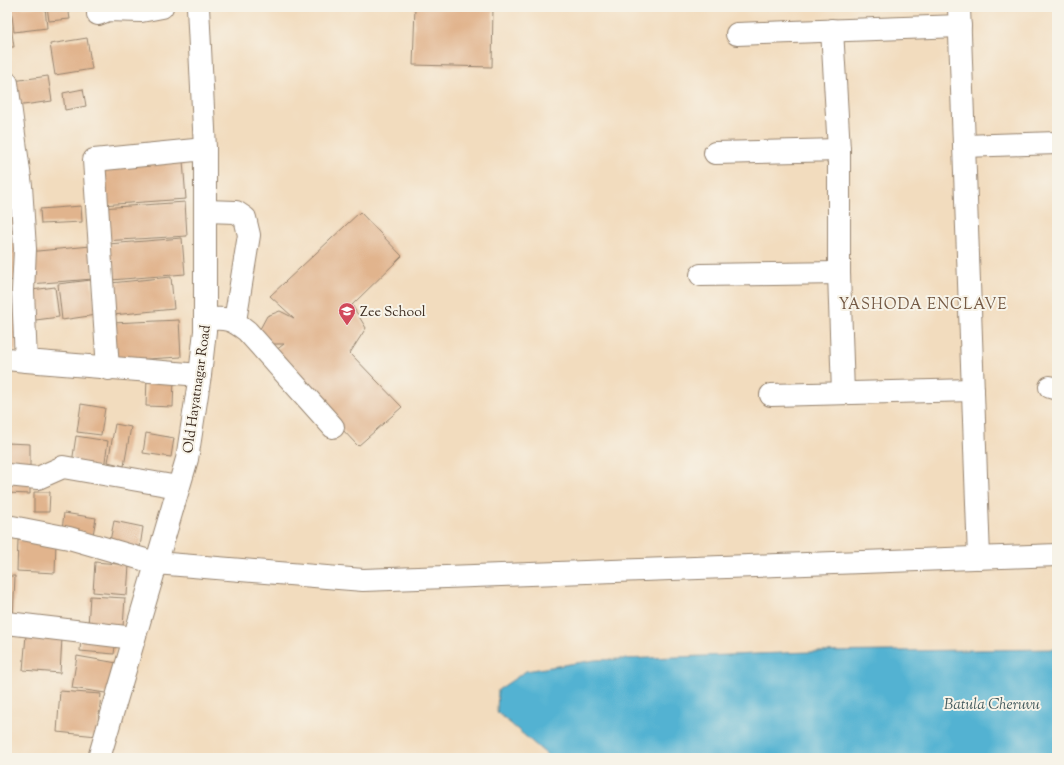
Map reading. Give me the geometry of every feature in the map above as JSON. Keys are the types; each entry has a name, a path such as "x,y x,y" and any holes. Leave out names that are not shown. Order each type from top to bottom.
{"street":[{"path":"98,14 108,10 142,11 162,7"},
{"name":"Old Hayatnagar Road","path":"100,758 187,459 200,375 205,320 205,150 198,7"},
{"path":"737,34 832,30 959,16 979,558"},
{"path":"832,30 839,150 839,273 843,393"},
{"path":"7,83 21,186 25,249 23,290 16,360 108,369 200,375"},
{"path":"964,146 1057,143"},
{"path":"108,369 94,160 205,150"},
{"path":"715,153 839,150"},
{"path":"205,211 236,212 245,218 249,236 235,321"},
{"path":"701,275 839,273"},
{"path":"205,320 220,318 235,321 247,331 333,427"},
{"path":"771,395 973,390"},
{"path":"7,475 38,478 63,467 178,487"},
{"path":"7,526 69,538 156,563 363,580 1057,555"},
{"path":"7,623 134,638"}],"water":[{"name":"Batula Cheruvu","path":"1057,649 1057,758 551,758 497,712 498,690 526,671 595,660 810,652"}],"building":[{"path":"45,7 47,28 14,32 11,8"},
{"path":"47,7 68,7 70,19 49,21"},
{"path":"415,7 493,7 492,67 413,65"},
{"path":"11,26 14,47 7,47 7,27"},
{"path":"87,38 92,69 55,75 50,44"},
{"path":"48,76 52,101 16,106 13,81"},
{"path":"83,89 86,106 65,110 63,93"},
{"path":"183,161 186,199 102,205 99,167"},
{"path":"185,202 187,236 103,241 101,208"},
{"path":"16,203 18,230 7,231 7,204"},
{"path":"81,206 82,222 41,224 40,209"},
{"path":"360,212 402,256 352,305 366,328 350,353 402,407 358,446 271,354 284,344 272,344 260,329 267,316 280,311 294,318 270,296"},
{"path":"7,238 23,239 19,281 7,280"},
{"path":"182,238 185,274 111,280 108,244"},
{"path":"91,246 93,279 30,284 27,252"},
{"path":"171,277 174,309 113,315 110,283"},
{"path":"91,280 96,315 62,320 58,284"},
{"path":"55,287 59,317 28,321 24,291"},
{"path":"7,294 21,295 15,350 7,349"},
{"path":"179,320 181,357 114,361 112,323"},
{"path":"147,377 174,378 173,407 146,406"},
{"path":"81,404 105,408 101,435 77,432"},
{"path":"115,424 131,427 124,466 108,462"},
{"path":"146,433 174,438 171,457 143,453"},
{"path":"76,436 108,441 104,468 72,463"},
{"path":"7,443 30,444 30,469 7,469"},
{"path":"7,481 30,481 30,494 7,493"},
{"path":"34,492 50,492 49,512 34,512"},
{"path":"64,513 96,518 93,535 62,530"},
{"path":"114,521 143,527 140,547 110,541"},
{"path":"18,540 56,541 55,573 17,571"},
{"path":"95,562 129,565 127,595 93,592"},
{"path":"7,576 15,576 13,619 7,619"},
{"path":"90,596 125,598 123,627 88,626"},
{"path":"7,631 11,631 9,667 7,667"},
{"path":"26,635 62,638 60,673 23,670"},
{"path":"81,635 116,639 114,654 80,651"},
{"path":"77,656 117,663 112,694 72,688"},
{"path":"60,691 101,694 97,736 57,732"}],"place":[{"name":"Zee School","path":"347,326"}],"district":[{"name":"YASHODA ENCLAVE","path":"923,304"}]}
